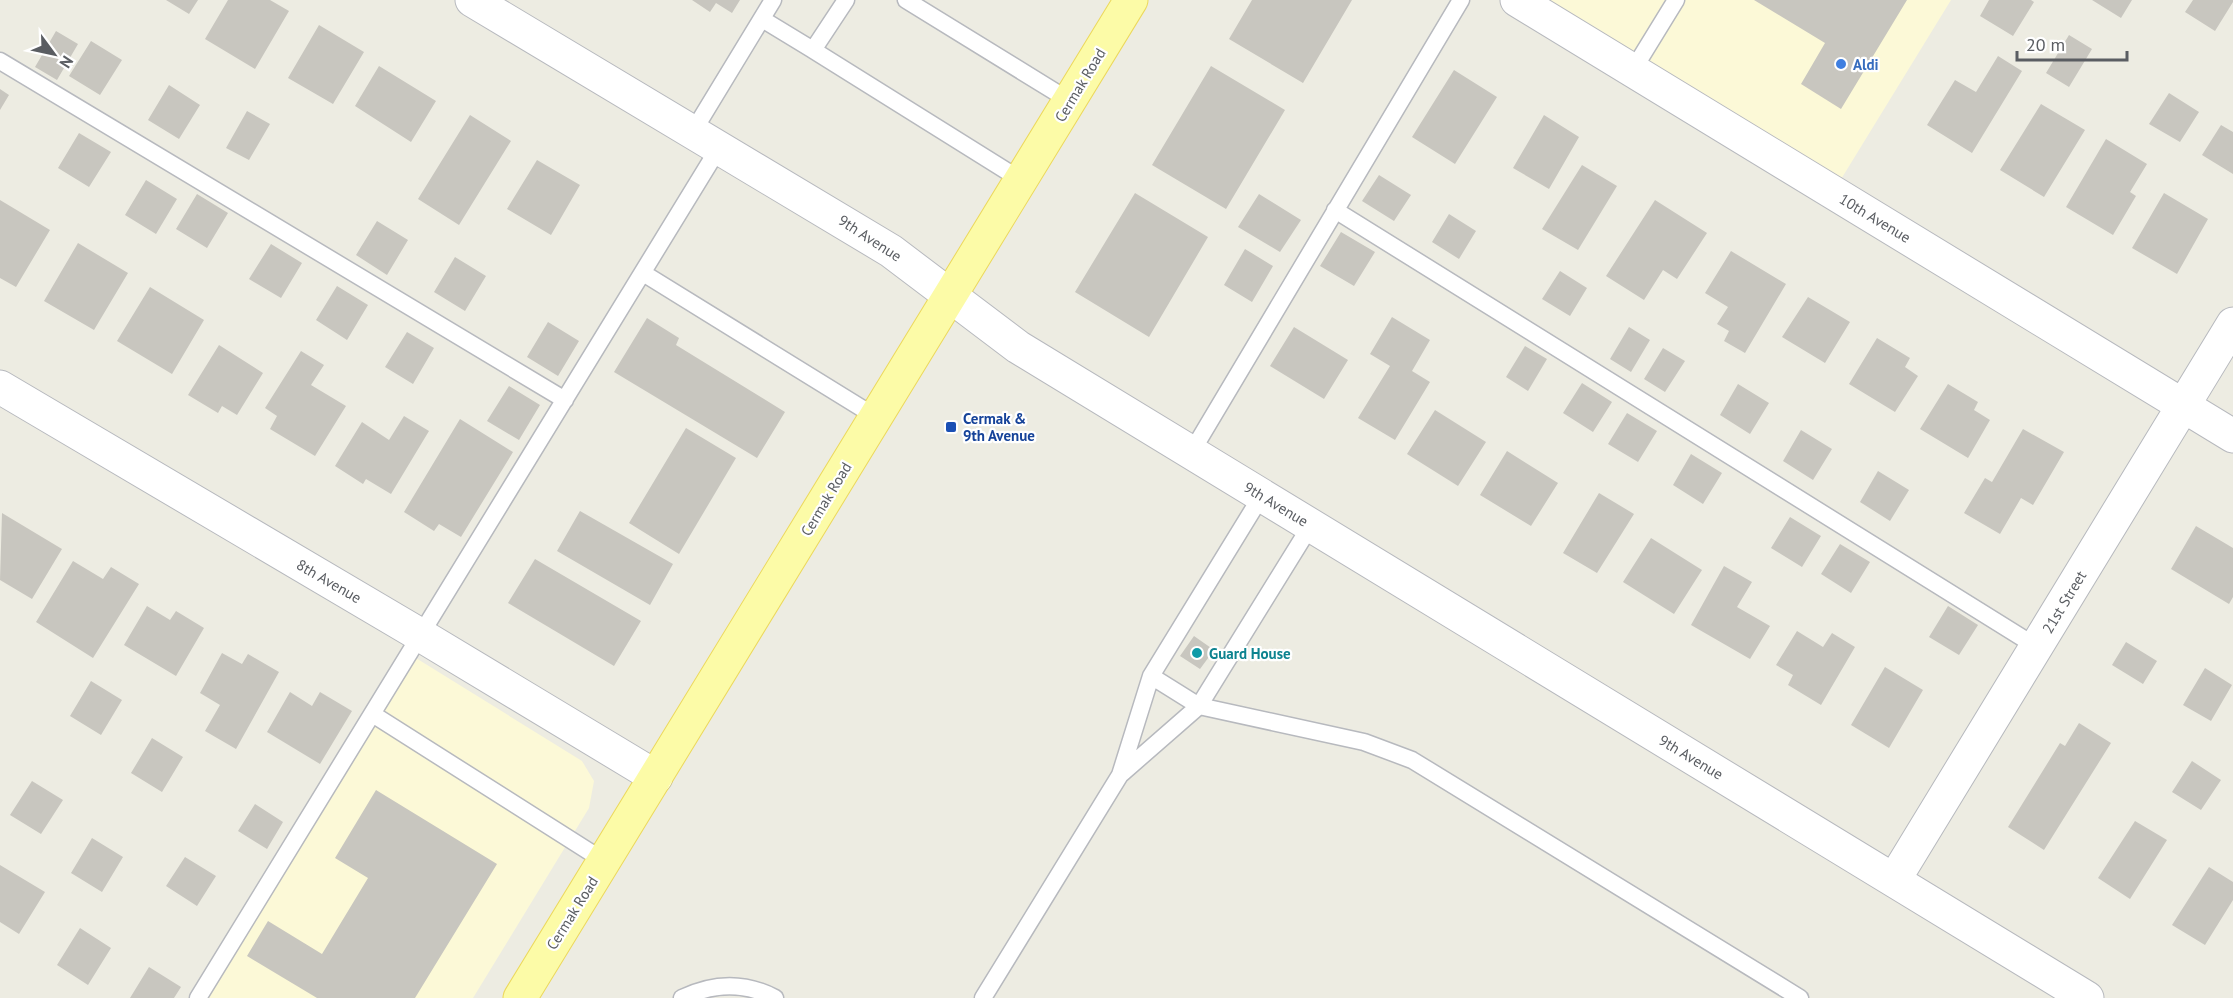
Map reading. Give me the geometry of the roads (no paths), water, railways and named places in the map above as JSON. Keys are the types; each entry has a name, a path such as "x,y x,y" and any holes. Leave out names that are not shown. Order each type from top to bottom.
{"main road":[{"name":"Cermak Road","path":"520,998 1131,0"}],"street":[{"name":"9th Avenue","path":"472,0 707,138 891,251 1018,347 2087,998"},
{"name":"10th Avenue","path":"1517,0 2233,436"},
{"name":"21st Street","path":"1894,880 2233,324"},
{"name":"8th Avenue","path":"0,387 656,777"}],"lane":[{"path":"206,995 643,273 773,0"},
{"path":"813,50 846,0"},
{"path":"906,0 1070,101"},
{"path":"1191,453 1461,0"},
{"path":"1633,70 1676,0"},
{"path":"762,19 1021,180"},
{"path":"0,61 565,400"},
{"path":"1335,210 2037,647"},
{"path":"643,273 876,417"},
{"path":"983,998 1120,776 1151,676 1262,495"},
{"path":"1120,776 1199,706 1311,525"},
{"path":"1151,676 1199,706 1364,742 1412,760 1800,998"},
{"path":"374,715 604,861"},
{"path":"682,998 707,987 732,986 760,990 775,998"}],"place":[{"name":"Aldi","path":"1841,64"},
{"name":"Cermak & 9th Avenue","path":"951,427"},
{"name":"Guard House","path":"1197,653"}]}
